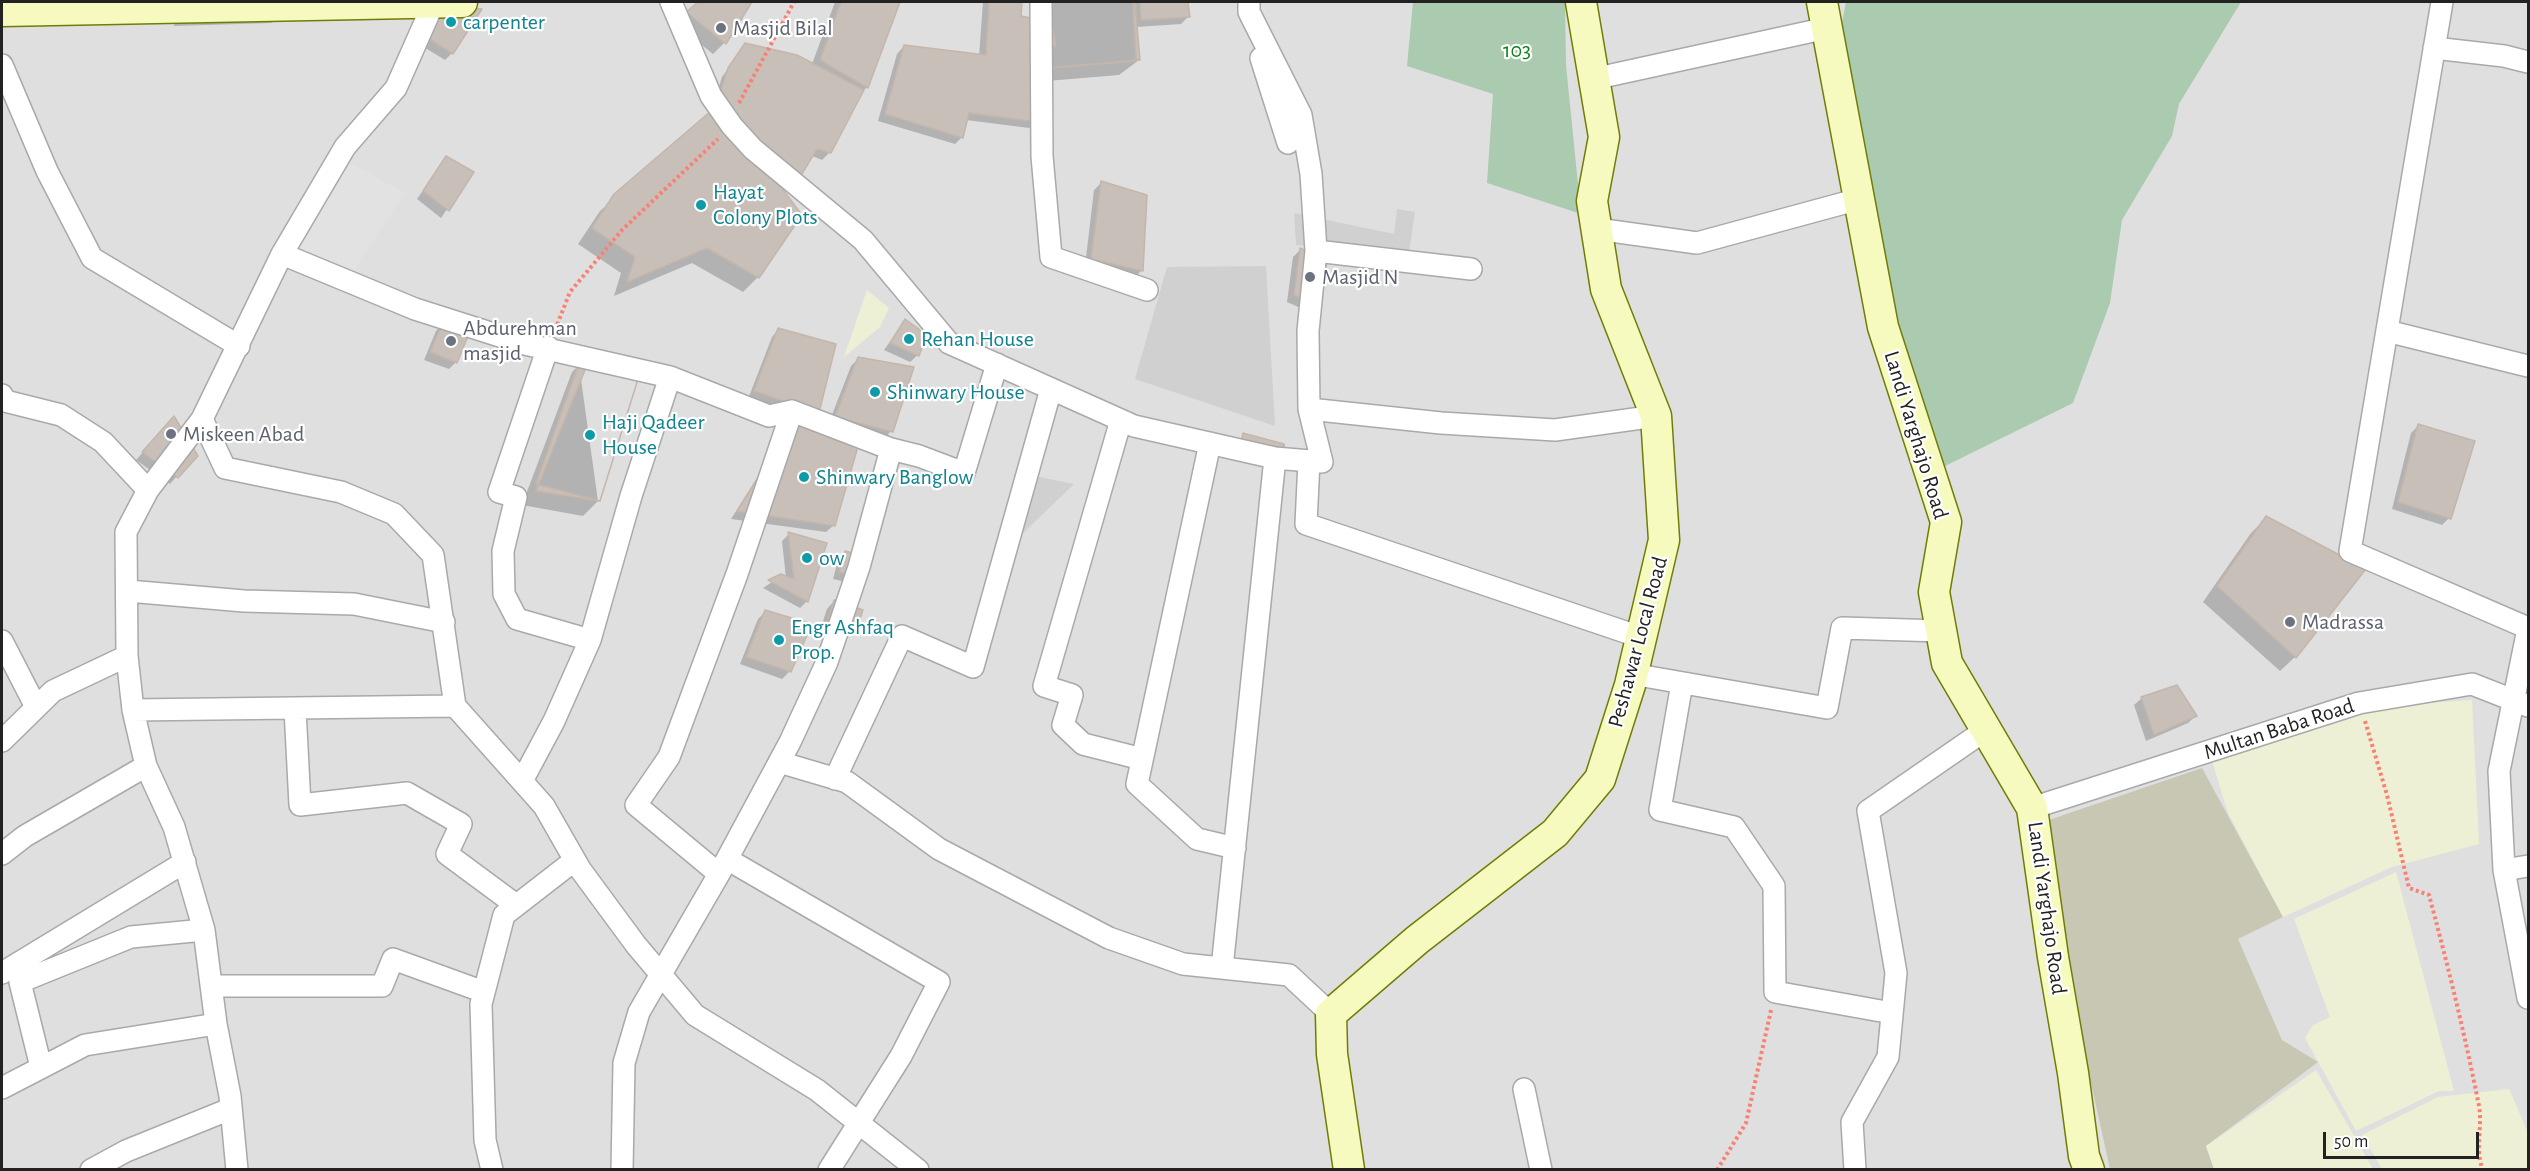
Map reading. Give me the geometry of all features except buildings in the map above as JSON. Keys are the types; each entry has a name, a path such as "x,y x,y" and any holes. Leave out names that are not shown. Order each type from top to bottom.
{"street":[{"path":"237,1170 204,930 174,827 146,766 133,710 127,656 126,532 148,490 202,419 282,254 345,147 396,88 434,2"},
{"path":"5,8 462,2"},
{"path":"671,2 711,96 731,123 753,149 863,240 949,343 1134,426 1275,458 1322,462 1308,409 1308,331 1316,251 1311,174 1301,115 1249,12 1249,2"},
{"path":"1041,2 1042,156 1051,257 1147,290"},
{"path":"1242,2 1288,143"},
{"name":"Peshawar Local Road","path":"1331,1014 1417,940 1556,833 1600,779 1632,674 1664,540 1656,416 1606,289 1592,201 1604,137 1581,2"},
{"path":"2442,2 2350,551 2529,628 2520,702 2499,771 2504,870 2529,998"},
{"path":"1593,79 1824,15"},
{"name":"Landi Yarghajo Road","path":"1824,15 1883,327 1946,522 1934,592 1947,663 1984,731 2032,808 2052,957 2073,1073 2084,1156 2089,1170"},
{"path":"2434,48 2504,56 2529,62"},
{"path":"2,65 47,171 92,258 239,346"},
{"path":"1597,229 1697,243 1859,199"},
{"path":"1316,251 1471,269"},
{"path":"282,254 415,309 525,344 548,347 670,377 769,416 792,411 891,449 919,456 964,473 997,364"},
{"path":"2387,331 2529,366"},
{"path":"548,347 499,492 516,497 503,551 504,594 517,619 590,640"},
{"path":"522,781 554,721 590,640 631,496 670,377"},
{"path":"836,779 902,636 973,667 1051,389"},
{"path":"3,400 61,415 103,441 148,490"},
{"path":"1308,409 1441,423 1555,430 1656,416"},
{"path":"792,411 737,574 669,757 636,805 723,866 939,982 901,1056 829,1170"},
{"path":"202,419 225,468 341,492 394,513 433,555 455,706 544,806 575,860 636,945 695,1015 817,1090 918,1170"},
{"path":"1121,420 1044,686 1072,695 1063,725 1083,744 1142,759"},
{"path":"1210,443 1137,784 1197,839 1235,848"},
{"path":"622,1170 624,1063 639,1012 723,866 779,762 827,663 859,567 891,449"},
{"path":"1222,968 1275,458"},
{"path":"1309,461 1306,524 1640,637"},
{"path":"128,591 244,601 354,604 444,621"},
{"path":"1632,674 1827,708 1842,628 1941,631"},
{"path":"2,641 36,707"},
{"path":"2,741 53,691 127,656"},
{"path":"1682,683 1660,810 1734,827 1774,886 1775,992 1892,1013"},
{"name":"Multan Baba Road","path":"2032,808 2359,703 2472,684 2520,702"},
{"path":"133,710 455,706"},
{"path":"295,709 300,805 407,793 461,824 447,854 516,905"},
{"path":"1855,1170 1852,1122 1888,1057 1896,973 1868,811 1984,731"},
{"path":"779,762 847,782 939,849 1109,938 1183,964 1289,975 1331,1014 1332,1054 1349,1170"},
{"path":"2,854 25,836 146,766"},
{"path":"492,1170 485,1140 481,1004 504,915 575,860"},
{"path":"2,973 185,862"},
{"path":"2504,870 2529,866"},
{"path":"41,1068 20,982 131,937 204,930"},
{"path":"211,986 382,986 393,960 484,992"},
{"path":"2,1088 85,1045 216,1024"},
{"path":"1524,1089 1540,1170"},
{"path":"91,1170 126,1152 230,1108"}],"path":[{"path":"548,347 570,291 622,230 731,123 794,2"},
{"path":"2359,703 2387,795 2409,888 2429,896 2465,1036 2480,1115 2477,1155 2483,1170"},
{"path":"1717,1170 1746,1123 1775,992"}],"shaded area":[{"path":"2,2 2528,2 2528,1169 2,1169"},
{"path":"332,153 405,193 350,276 278,240 309,184"},
{"path":"1397,209 1415,212 1409,252 1296,245 1294,213 1394,234"},
{"path":"1266,266 1275,426 1135,379 1167,267"},
{"path":"867,290 889,308 880,327 844,357"},
{"path":"1035,476 1074,484 1015,541"},
{"path":"2472,700 2479,844 2392,867 2283,917 2228,813 2205,739 2379,706"},
{"path":"2202,768 2283,917 2238,939 2282,1040 2318,1062 2206,1146 2214,1169 2110,1169 2034,825"},
{"path":"2396,872 2454,1091 2439,1091 2356,1131 2305,1038 2313,1025 2330,1017 2294,919"},
{"path":"2316,1070 2373,1169 2214,1169 2206,1146"},
{"path":"2509,1089 2528,1133 2528,1169 2382,1169 2362,1135 2438,1097"}],"green space":[{"name":"103","path":"1413,2 1565,2 1566,65 1581,214 1487,183 1493,94 1407,66"},
{"path":"1846,2 2241,2 2179,104 2172,136 2122,220 2110,303 2073,403 1939,469 1887,308 1839,39"}],"place":[{"name":"carpenter","path":"451,22"},
{"name":"Masjid Bilal","path":"721,28"},
{"name":"Hayat Colony Plots","path":"701,205"},
{"name":"Masjid N","path":"1310,277"},
{"name":"Rehan House","path":"909,339"},
{"name":"Abdurehman masjid","path":"451,341"},
{"name":"Shinwary House","path":"875,392"},
{"name":"Miskeen Abad","path":"171,434"},
{"name":"Haji Qadeer House","path":"590,435"},
{"name":"Shinwary Banglow","path":"804,477"},
{"name":"ow","path":"807,558"},
{"name":"Madrassa","path":"2290,622"},
{"name":"Engr Ashfaq Prop.","path":"779,640"}]}
